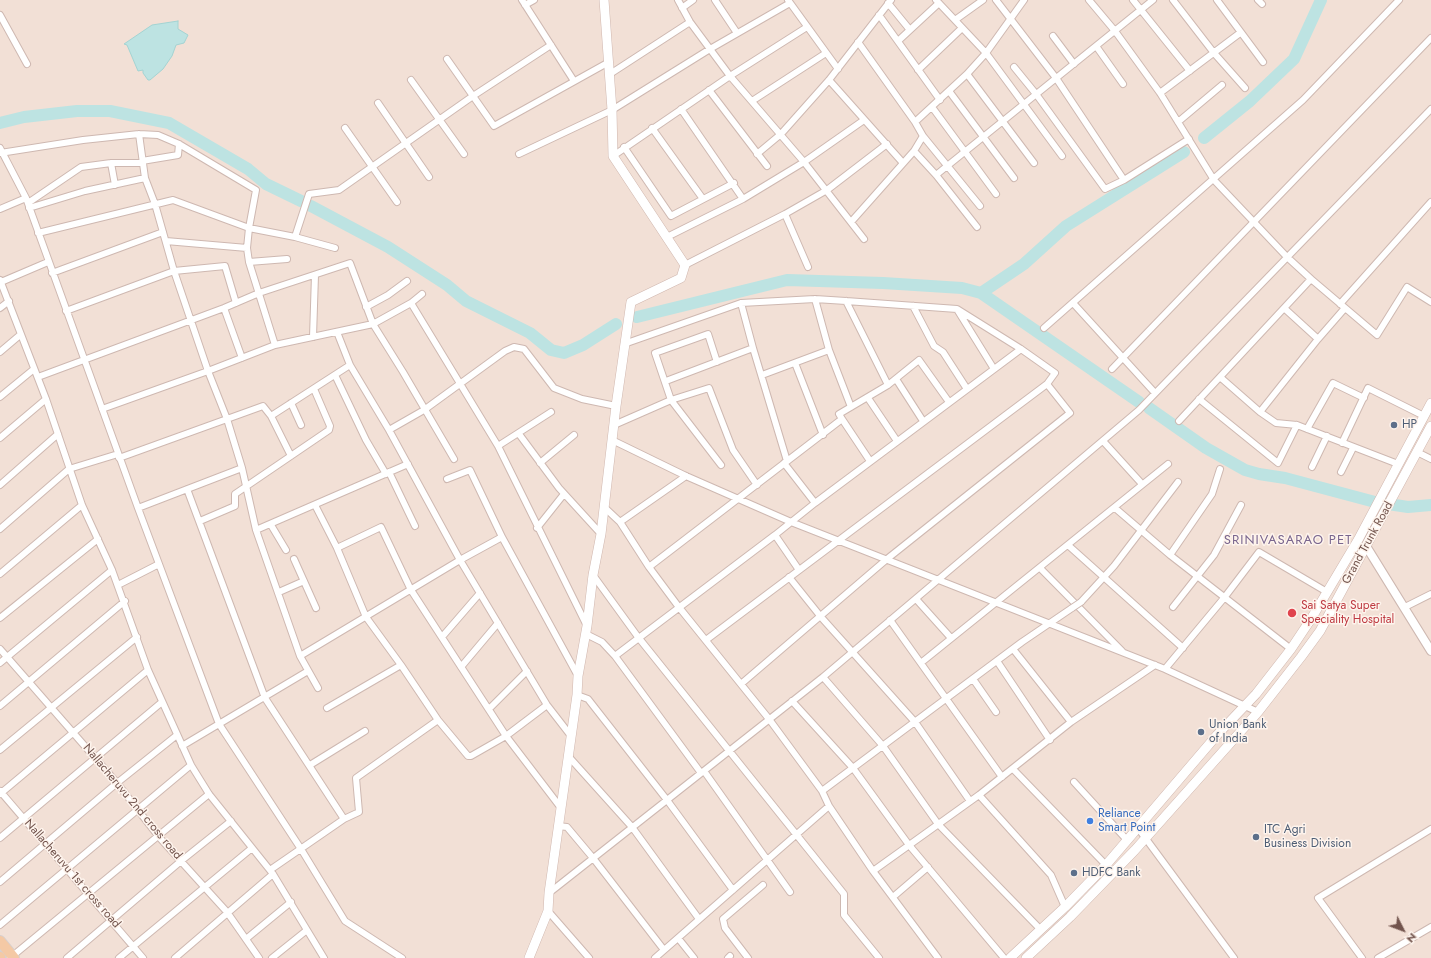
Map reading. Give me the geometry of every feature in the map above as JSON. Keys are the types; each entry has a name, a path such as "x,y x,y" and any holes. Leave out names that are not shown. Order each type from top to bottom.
{"main road":[{"path":"530,957 548,911 558,826 577,695 578,676 593,575 602,534 616,406 631,302 681,278 685,265 613,156 610,74 604,0"},
{"name":"Grand Trunk Road","path":"1010,958 1065,908 1106,865 1245,706 1291,649 1327,592 1370,518 1431,403"},
{"name":"Grand Trunk Road","path":"1026,958 1070,917 1146,838 1258,712 1320,631 1430,430"},
{"path":"0,941 12,957"}],"street":[{"path":"534,0 524,3 574,81"},
{"path":"678,0 690,22 730,76 781,134 827,190 864,239"},
{"path":"682,8 693,0"},
{"path":"715,0 737,33"},
{"path":"955,20 983,0"},
{"path":"996,0 1056,78 1124,180"},
{"path":"915,122 967,74 986,53 1024,0"},
{"path":"1089,0 1115,31 1160,93 1214,180 1311,279 1377,335 1407,287 1431,302"},
{"path":"1133,0 1190,71"},
{"path":"936,175 965,150 1153,0"},
{"path":"1173,0 1245,88"},
{"path":"1217,0 1263,62"},
{"path":"1044,328 1214,180 1303,100 1398,0"},
{"path":"519,154 612,110 789,1 838,69"},
{"path":"898,41 937,1 986,53 1062,156"},
{"path":"757,154 781,134 829,80 890,2 910,30"},
{"path":"0,15 27,64"},
{"path":"879,15 940,100"},
{"path":"610,74 690,22"},
{"path":"613,156 708,90 807,27"},
{"path":"918,70 962,28"},
{"path":"1160,93 1240,33"},
{"path":"1053,36 1074,64"},
{"path":"1112,369 1431,38"},
{"path":"858,42 915,122 923,136 980,206"},
{"path":"296,237 309,194 339,190 473,96 551,45"},
{"path":"1096,46 1123,84"},
{"path":"752,101 826,53"},
{"path":"447,59 494,126 609,62"},
{"path":"1014,67 1036,94 1105,189 1124,180 1189,139"},
{"path":"967,74 1034,163"},
{"path":"411,80 464,154"},
{"path":"829,80 903,163"},
{"path":"1178,122 1222,85"},
{"path":"708,90 766,166"},
{"path":"949,91 1014,178"},
{"path":"378,103 429,177"},
{"path":"932,107 996,194"},
{"path":"681,109 734,183 743,199"},
{"path":"549,894 823,677 1104,441 1156,393 1431,109"},
{"path":"667,237 743,199 804,162 864,120"},
{"path":"345,128 398,202"},
{"path":"652,128 703,199"},
{"path":"139,134 145,178 155,204 174,271 208,371 227,420 242,468 256,530 279,592 300,656 318,688"},
{"path":"275,344 248,262 247,248 249,228 256,190 179,144 158,135 139,134 1,151 28,203 84,361 219,724 301,849 345,921 402,958"},
{"path":"851,222 914,151 923,136"},
{"path":"28,203 81,167 111,162 142,162 178,155 179,144"},
{"path":"685,265 785,214 827,190 887,144"},
{"path":"624,147 671,216 734,183"},
{"path":"914,151 936,175 977,227"},
{"path":"111,162 115,185"},
{"path":"0,209 145,178"},
{"path":"38,233 173,200 249,228 296,237 335,248"},
{"path":"1260,412 1318,339 1342,306 1431,202"},
{"path":"785,214 808,268"},
{"path":"52,273 163,232"},
{"path":"166,241 247,248"},
{"path":"248,262 287,259"},
{"path":"48,262 0,281 20,335 38,377 82,505 125,601 148,670 191,766 209,794 271,872 291,902 321,957"},
{"path":"38,377 191,321 259,293 350,263 373,324 454,459"},
{"path":"66,311 174,271 225,266 236,303"},
{"path":"313,337 315,275"},
{"path":"1179,421 1311,279"},
{"path":"366,307 388,295 407,281"},
{"path":"102,409 208,371 275,344 373,324 411,303 422,294"},
{"path":"624,344 741,303 815,299 846,301 957,310 1021,349 1055,373 1047,384 837,540 706,640"},
{"path":"815,299 829,350 851,407"},
{"path":"0,308 8,301"},
{"path":"846,301 888,385"},
{"path":"411,303 498,446 586,630 602,642 615,656 790,892"},
{"path":"741,303 786,462 815,503"},
{"path":"1073,303 1156,393"},
{"path":"913,306 934,346 943,352 967,389"},
{"path":"224,308 242,358"},
{"path":"1284,308 1318,339"},
{"path":"957,310 994,369"},
{"path":"336,332 350,365 389,430 460,560 547,705 571,736"},
{"path":"717,362 708,334 655,353 666,381 671,400 721,465"},
{"path":"0,352 20,335"},
{"path":"389,430 424,410 505,351 519,346 524,349 554,388 582,399 616,406"},
{"path":"666,381 753,348"},
{"path":"615,656 678,606 775,535 870,461 1021,349"},
{"path":"762,376 829,350"},
{"path":"870,461 839,414 888,385 919,360 949,402"},
{"path":"795,363 823,435"},
{"path":"271,416 350,365"},
{"path":"0,397 34,369"},
{"path":"335,375 366,440 387,473 415,526"},
{"path":"1220,376 1260,412 1276,422 1297,425 1398,464"},
{"path":"896,379 923,421"},
{"path":"1307,429 1333,383 1364,398"},
{"path":"741,684 888,559 1070,413 1047,384"},
{"path":"614,425 671,400 708,388 733,450 757,485"},
{"path":"1342,443 1368,388 1424,416"},
{"path":"200,521 235,506 235,494 329,430 330,426 314,389"},
{"path":"868,398 897,442"},
{"path":"0,438 46,399"},
{"path":"1199,399 1278,463 1297,425"},
{"path":"291,403 301,425"},
{"path":"0,528 69,469 119,456 227,420 263,406 271,416 291,456"},
{"path":"498,446 519,434 550,412"},
{"path":"649,567 740,499 842,419"},
{"path":"0,484 58,434"},
{"path":"519,434 564,494 602,534"},
{"path":"540,464 574,435"},
{"path":"1312,467 1327,436"},
{"path":"612,440 686,476 791,522 940,579 1048,624 1165,669 1258,712"},
{"path":"1104,441 1142,484"},
{"path":"1341,472 1354,448"},
{"path":"1417,452 1431,459"},
{"path":"256,530 271,525 408,464"},
{"path":"922,662 996,602 1069,546 1168,464"},
{"path":"138,508 242,468"},
{"path":"1170,555 1212,494 1220,469"},
{"path":"447,479 470,470 502,537 578,676"},
{"path":"620,522 686,476"},
{"path":"822,792 972,679 1081,602 1104,578 1178,482"},
{"path":"187,489 265,698 344,819"},
{"path":"537,528 564,494"},
{"path":"0,574 82,505"},
{"path":"315,505 337,548 366,617 438,720 468,756 471,756 506,736 547,705"},
{"path":"1173,607 1214,555 1241,505"},
{"path":"604,507 620,522 649,567 678,606 769,719 822,792 829,806 873,871 938,958"},
{"path":"1115,508 1170,555 1291,649"},
{"path":"271,525 286,550"},
{"path":"337,548 381,527 411,590 506,736 561,808"},
{"path":"775,535 799,570"},
{"path":"300,656 460,560 502,537"},
{"path":"0,618 98,539"},
{"path":"1069,546 1183,648"},
{"path":"1366,546 1405,607 1431,652"},
{"path":"1165,669 1224,598 1259,552 1327,592"},
{"path":"294,559 316,608"},
{"path":"118,585 159,564"},
{"path":"1040,568 1124,653"},
{"path":"0,663 112,570"},
{"path":"593,575 638,637 844,894 844,915 879,958"},
{"path":"789,577 852,652 915,722 970,801"},
{"path":"279,592 304,581"},
{"path":"442,637 480,593"},
{"path":"1405,607 1431,594"},
{"path":"916,599 951,638"},
{"path":"0,706 125,601"},
{"path":"890,620 922,662 1002,777"},
{"path":"462,667 498,623"},
{"path":"0,750 137,637"},
{"name":"Nallacheruvu 2nd cross road","path":"0,649 117,783 159,837 227,912 246,939 255,957"},
{"path":"1013,649 1071,722"},
{"path":"997,661 1050,740"},
{"path":"327,708 401,665"},
{"path":"873,871 979,795 1071,722 1155,665"},
{"path":"0,793 148,670"},
{"path":"182,746 265,698 308,671"},
{"path":"489,709 527,671"},
{"path":"823,677 883,746 938,824 1041,930"},
{"path":"972,679 996,712"},
{"path":"577,695 588,698 667,800 733,890"},
{"path":"792,701 853,768 909,845 1004,958"},
{"path":"0,838 162,702"},
{"path":"176,958 271,872 344,819 359,812 356,778 438,720"},
{"path":"310,765 365,731"},
{"path":"0,882 117,783 177,735"},
{"path":"569,757 632,827 699,919"},
{"path":"0,925 191,766"},
{"path":"1013,769 1106,865"},
{"path":"1074,782 1127,840"},
{"name":"Nallacheruvu 1st cross road","path":"0,793 24,817 45,844 89,893 143,958"},
{"path":"12,957 159,837 209,794"},
{"path":"979,795 1052,874 1065,908"},
{"path":"655,958 829,806"},
{"path":"67,958 231,820"},
{"path":"558,826 567,827 594,858 664,950"},
{"path":"1138,828 1234,958"},
{"path":"1362,958 1318,898 1431,829"},
{"path":"120,958 252,848"},
{"path":"893,897 928,867"},
{"path":"748,958 725,928 722,920 764,885"},
{"path":"246,939 291,902"},
{"path":"548,911 589,958"},
{"path":"1378,958 1431,928"},
{"path":"272,958 307,930"},
{"path":"678,938 694,958"}],"shaded area":[{"path":"0,0 1431,0 1431,958 0,958"}],"water":[{"path":"178,21 178,29 188,35 184,43 176,45 172,56 163,69 148,80 143,73 143,70 138,71 127,45 124,44 152,25"}],"waterway":[{"path":"1204,138 1250,101 1294,59 1321,0"},
{"path":"0,123 24,117 77,111 110,111 169,123 248,169 266,184 301,201"},
{"path":"981,293 1024,264 1066,226 1184,152"},
{"path":"311,206 388,247 447,285 466,301 530,333 551,350 564,353 583,345 616,324"},
{"path":"637,317 787,280 883,283 962,288 981,293 1139,402"},
{"path":"1149,408 1206,448 1245,470 1285,478 1375,502 1408,507 1431,505"}],"place":[{"name":"HP","path":"1394,425"},
{"name":"Sai Satya Super Speciality Hospital","path":"1292,613"},
{"name":"Union Bank of India","path":"1201,732"},
{"name":"Reliance Smart Point","path":"1090,821"},
{"name":"ITC Agri Business Division","path":"1256,837"},
{"name":"HDFC Bank","path":"1074,873"}],"district":[{"name":"SRINIVASARAO PET","path":"1288,541"}]}
